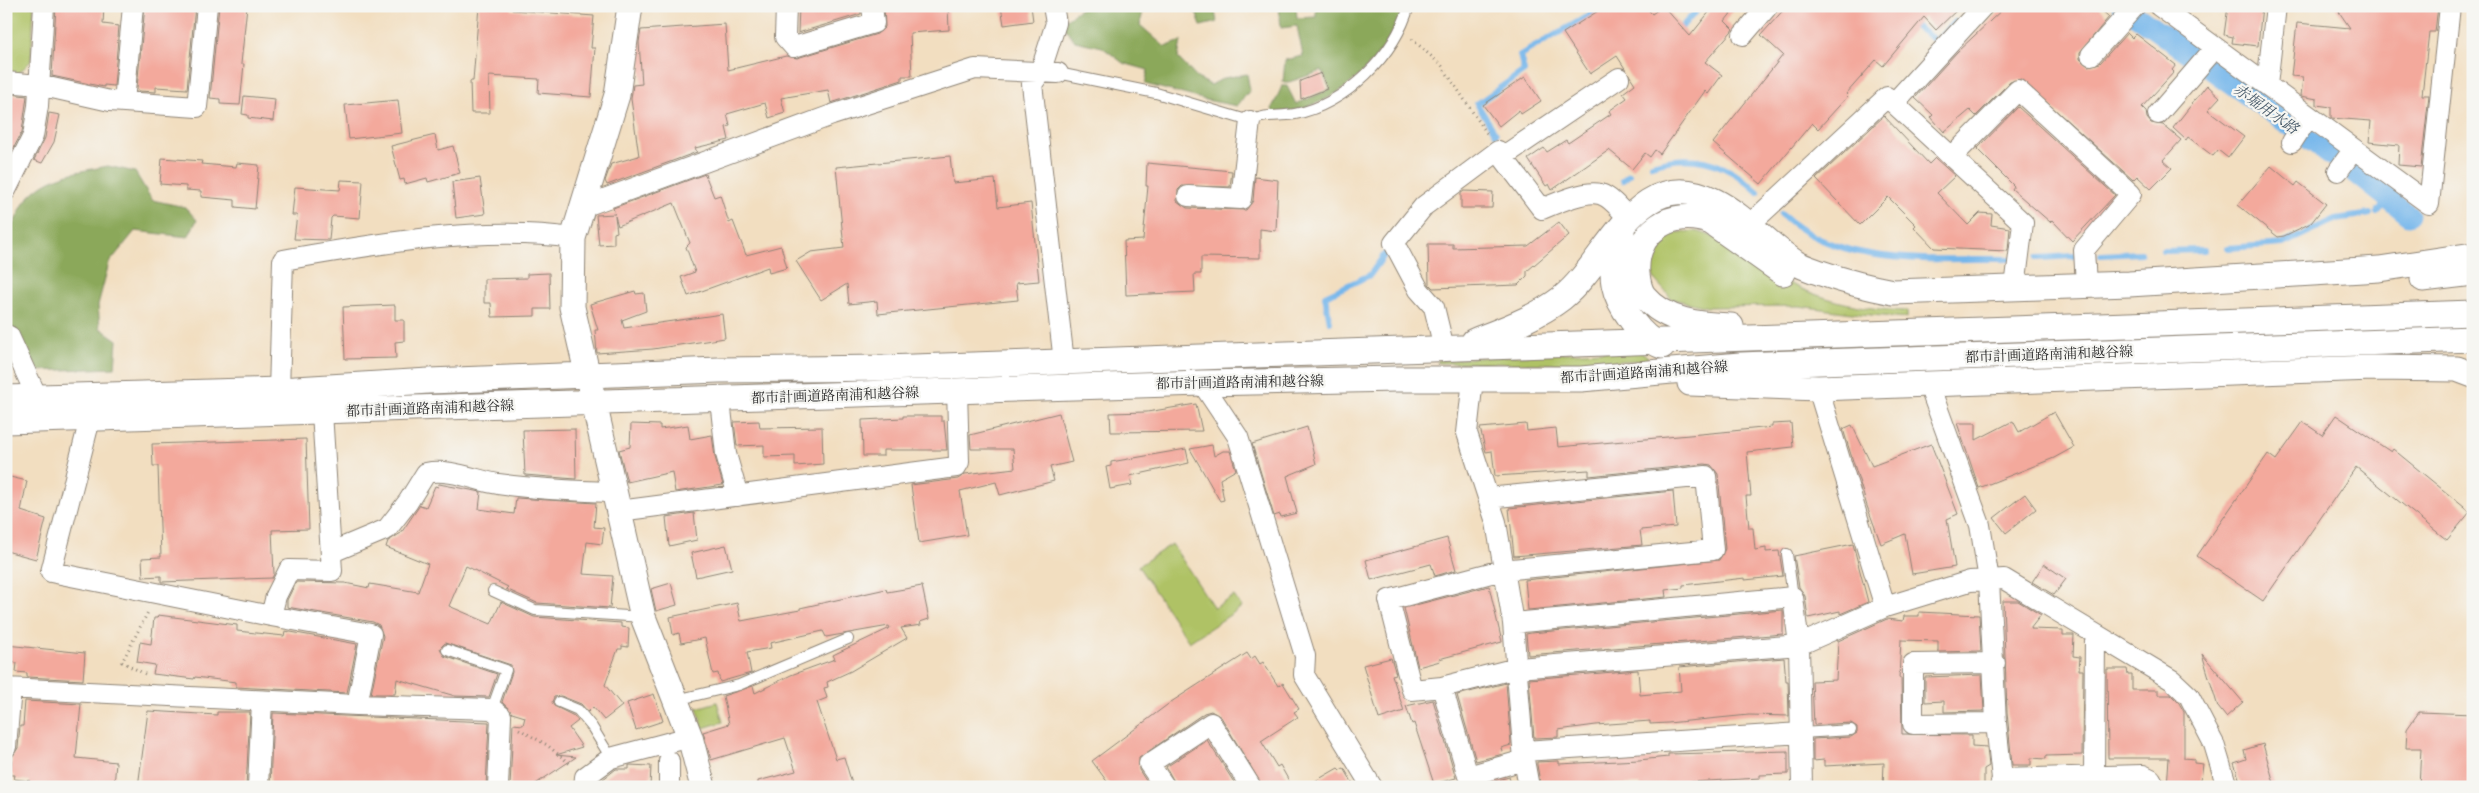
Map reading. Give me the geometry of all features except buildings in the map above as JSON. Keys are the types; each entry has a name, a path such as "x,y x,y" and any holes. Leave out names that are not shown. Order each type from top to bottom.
{"street":[{"path":"6,190 33,136 39,85 44,6"},
{"path":"124,102 133,6"},
{"path":"6,82 39,85 110,101 197,107 207,6"},
{"path":"630,6 617,95 580,208 573,238 572,307 643,617 690,737 702,787"},
{"path":"786,6 785,37 794,47 874,24 872,6"},
{"path":"1053,6 1056,23 1049,73 1032,84 1064,362"},
{"path":"1743,35 1768,6"},
{"path":"1894,102 1983,6"},
{"path":"2158,6 2207,57 2267,86 2301,128 2346,159 2429,204 2450,6"},
{"path":"2267,86 2276,6"},
{"path":"2091,56 2130,12"},
{"path":"2158,114 2207,57"},
{"path":"580,208 832,115 974,69 1049,73"},
{"path":"1619,78 1500,154 1424,206 1394,243 1418,290 1434,307 1451,348 1524,321 1562,298 1580,282 1628,218 1651,200 1666,194 1681,192 1696,194 1716,202 1797,264 1856,286 1893,292 2086,285 2379,269 2473,255"},
{"path":"1952,157 2018,90 2131,194 2084,250 2086,285"},
{"path":"1748,226 1887,97 2023,223 2015,287"},
{"path":"1188,196 1241,199 1250,121"},
{"path":"1500,154 1542,209 1572,196 1600,194 1628,218"},
{"path":"1815,336 1762,327 1704,325 1678,319 1658,309 1639,289 1637,262 1642,245 1656,228 1669,219 1685,216 1702,219 1711,222 1791,279 1841,298 1884,305 2142,299 2380,285 2473,274"},
{"path":"1628,218 1616,252 1613,271 1614,286 1638,328 1652,343 1683,354 1740,365"},
{"path":"279,390 283,260 355,248 460,236 514,234 573,238"},
{"name":"都市計画道路南浦和越谷線","path":"6,398 279,390 429,380 719,370 884,368 1451,348 1652,343 1937,330 2473,312"},
{"path":"6,335 9,336 30,377 37,397"},
{"name":"都市計画道路南浦和越谷線","path":"6,422 1202,383 1581,379 1740,365 2473,339"},
{"path":"1581,379 1818,388 2374,368 2457,369 2473,376"},
{"path":"1474,379 1467,433 1496,522 1502,570 1512,623 1524,756 1529,787"},
{"path":"1202,383 1238,438 1305,656 1304,676 1372,787"},
{"path":"1928,384 1980,526 1990,580 1995,662 1996,724 2001,783 2094,776 2143,775 2151,779 2155,787"},
{"path":"1818,388 1885,606"},
{"path":"332,552 387,529 408,502 426,473 436,471 497,484 562,491 616,501 738,496 956,468 960,462 957,390"},
{"path":"720,400 726,454 738,496"},
{"path":"271,616 276,596 289,570 332,571 322,412"},
{"path":"90,419 51,572 371,634 357,706"},
{"path":"1488,498 1706,476 1712,550 1502,570 1389,600 1412,690 1442,687 1517,668 1799,645 1885,606 1970,581 2004,579 2172,680 2189,696 2214,744 2227,787"},
{"path":"1512,623 1792,597 1799,645 1802,787"},
{"path":"2094,776 2095,635"},
{"path":"1995,662 1913,664 1913,724 1996,724"},
{"path":"1442,687 1468,776 1524,756 1800,733"},
{"path":"6,747 8,688 497,714 498,787"},
{"path":"258,787 262,701"},
{"path":"1165,787 1149,764 1211,723 1251,787"},
{"path":"584,782 611,758 690,737"},
{"path":"669,761 669,787"}],"lane":[{"path":"1049,73 1156,94 1250,121 1264,114 1295,114 1329,103 1344,93 1378,60 1399,30 1409,6"},
{"path":"1787,554 1792,597"},
{"path":"493,591 535,610 643,617"},
{"path":"676,700 740,685 848,639"},
{"path":"447,650 506,670 497,714"},
{"path":"559,702 578,710 611,758"},
{"path":"1800,733 1851,730"}],"path":[{"path":"1399,30 1422,46 1442,66 1500,154"},
{"path":"157,594 122,662 162,684 160,696"},
{"path":"497,714 547,745 584,782"}],"green space":[{"path":"6,6 34,6 31,61 18,74 6,72"},
{"path":"1084,6 1144,6 1140,25 1165,47 1181,41 1178,58 1197,78 1211,85 1224,78 1247,74 1250,90 1237,106 1145,84 1148,70 1123,63 1102,47 1075,41 1061,23"},
{"path":"1214,6 1217,22 1201,26 1194,7"},
{"path":"1279,6 1296,6 1297,18 1316,17 1316,6 1405,6 1403,14 1390,37 1368,67 1355,79 1326,99 1310,106 1274,113 1272,109 1282,86 1287,86 1296,104 1330,89 1322,71 1289,82 1283,82 1285,60 1303,56 1297,26 1281,28"},
{"path":"108,166 135,172 152,200 185,207 197,220 188,237 135,231 109,263 98,305 100,328 117,340 115,368 35,371 20,339 6,325 6,235 25,202 36,190 65,175"},
{"path":"1693,231 1704,233 1724,242 1772,274 1804,290 1854,305 1907,311 1907,318 1799,306 1708,307 1672,299 1655,280 1651,270 1652,259 1658,246 1673,233"},
{"path":"1638,349 1648,357 1647,360 1554,364 1437,363 1438,360"},
{"path":"1172,544 1214,608 1234,596 1242,607 1189,642 1138,566"},
{"path":"717,702 723,722 703,728 697,708"}],"waterway":[{"path":"1677,32 1701,6"},
{"name":"赤堀用水路","path":"2122,6 2348,167 2409,215"},
{"path":"1496,134 1477,104 1524,71 1520,55 1602,8 1607,14"},
{"path":"1911,23 1936,41 1955,22"},
{"path":"1652,165 1682,159 1709,162 1735,174 1758,192"},
{"path":"1623,180 1629,175"},
{"path":"2377,212 2389,199"},
{"path":"1781,214 1805,232 1832,244 1860,252 1889,257 1920,259 2009,259"},
{"path":"2228,248 2283,244 2336,219 2370,214"},
{"path":"2163,251 2204,250"},
{"path":"2101,255 2141,253"},
{"path":"1330,322 1325,296 1370,275 1385,254"},
{"path":"2038,258 2074,256"}]}
